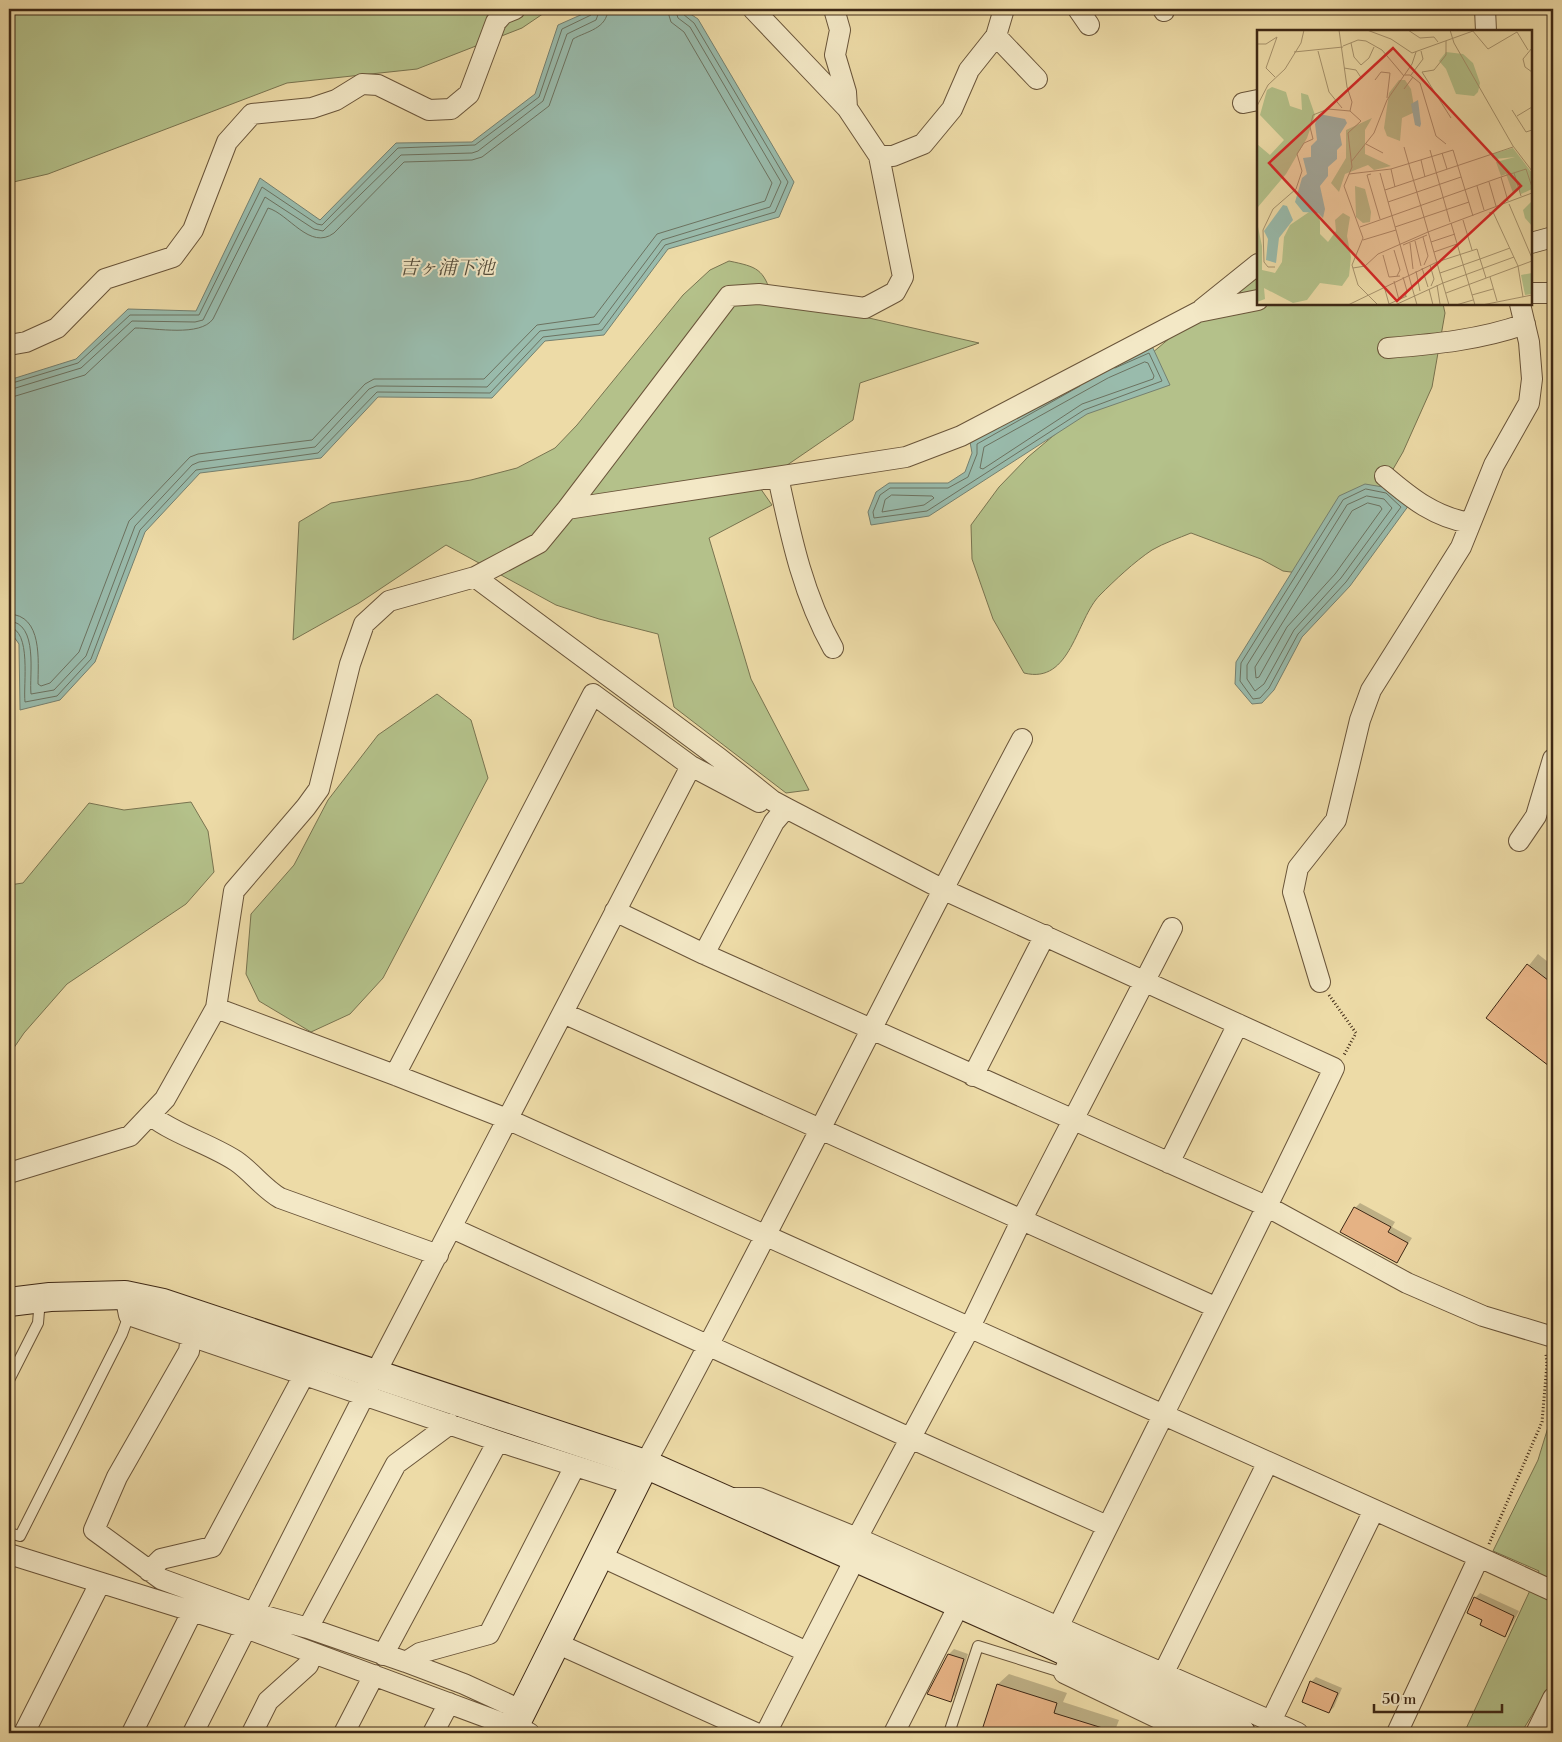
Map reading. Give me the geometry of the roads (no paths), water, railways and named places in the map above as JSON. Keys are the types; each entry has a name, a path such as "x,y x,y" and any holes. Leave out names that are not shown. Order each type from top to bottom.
{"street":[{"path":"9,345 26,342 57,328 105,278 173,257 194,230 227,142 252,114 312,108 336,100 362,84 378,85 429,110 451,109 469,94 496,22 503,14 515,9"},
{"path":"9,1173 130,1136 165,1099 216,1008 234,891 319,789 350,664 364,624 389,601 476,577 539,543 568,509 729,296 760,294 865,308 895,292 903,277 879,156 847,108 753,9"},
{"path":"834,9 840,30 835,55 846,92 847,108"},
{"path":"879,156 893,156 923,144 952,109 969,70 996,36 1004,9"},
{"path":"1078,9 1089,25"},
{"path":"1485,9 1486,30"},
{"path":"996,36 1036,79"},
{"path":"1532,243 1553,237"},
{"path":"568,509 906,457 961,436 1198,312 1257,265"},
{"path":"1532,293 1553,293"},
{"path":"1198,312 1257,300"},
{"path":"1320,982 1293,892 1298,868 1336,820 1360,720 1371,690 1461,547 1494,465 1529,403 1532,379 1525,324 1520,305"},
{"path":"1388,348 1455,342 1496,334 1525,324"},
{"path":"1385,476 1419,505 1458,521 1470,523"},
{"path":"778,477 797,564 820,624 834,648"},
{"path":"476,577 779,805 942,889 1334,1068 1268,1207 1215,1307 1163,1416 1107,1526 1061,1650"},
{"path":"395,1074 593,694 691,766 767,806 779,805"},
{"path":"519,1726 556,1643 640,1475 710,1345 942,889 1022,739"},
{"path":"1519,842 1536,816 1553,758"},
{"path":"194,1733 370,1384 691,766"},
{"path":"704,954 774,822 779,805"},
{"path":"615,912 973,1076 1268,1207 1407,1284 1483,1316 1548,1335"},
{"path":"766,1733 910,1438 969,1329 1022,1219 1172,928"},
{"path":"973,1076 1045,935"},
{"path":"216,1008 395,1074 507,1119 1553,1591"},
{"path":"563,1013 1215,1307"},
{"path":"1169,1163 1238,1024"},
{"path":"150,1115 162,1124 236,1161 268,1190 280,1198 438,1255"},
{"path":"452,1228 1107,1526"},
{"path":"9,1302 41,1298 127,1305 163,1303 370,1384 640,1475 720,1498 857,1548 1061,1650 1189,1733"},
{"path":"127,1305 191,1336 304,1375 370,1384 450,1424 498,1441 575,1466 640,1475"},
{"path":"191,1336 189,1351 117,1477 94,1530 161,1580 250,1621 313,1653 519,1726"},
{"path":"149,1570 161,1559 212,1547 304,1375"},
{"path":"308,1628 396,1464 450,1424"},
{"path":"384,1655 498,1441"},
{"path":"1163,1674 1268,1462"},
{"path":"406,1662 420,1653 489,1634 575,1466"},
{"path":"1271,1721 1374,1510"},
{"path":"857,1548 959,1605 1241,1733"},
{"path":"9,1554 192,1612 308,1628 464,1684 519,1726"},
{"path":"600,1556 807,1652"},
{"path":"1397,1733 1479,1557"},
{"path":"24,1733 100,1582"},
{"path":"894,1733 959,1605"},
{"path":"132,1733 192,1612"},
{"path":"556,1643 756,1733"},
{"path":"1061,1650 1163,1674 1298,1733"},
{"path":"252,1733 268,1701 308,1665 313,1653"},
{"path":"344,1733 374,1675"},
{"path":"1536,1733 1553,1698"},
{"path":"433,1733 449,1702"}],"lane":[{"path":"9,1380 38,1322 41,1298"},
{"path":"9,1533 20,1536 122,1334 127,1305"},
{"path":"949,1733 978,1646 1061,1650"}],"water":[{"name":"吉ヶ浦下池","path":"594,9 683,9 698,19 794,182 779,217 668,249 604,335 545,341 492,398 378,397 321,458 200,473 145,532 95,662 60,700 20,710 19,644 9,630 9,380 76,359 128,309 196,311 260,178 320,220 396,143 472,142 535,94 558,25"},
{"path":"1152,346 1170,385 1087,414 929,516 871,525 868,512 876,492 889,483 948,483 965,472 972,453 970,442"},
{"path":"1365,484 1389,488 1409,505 1350,586 1302,637 1274,690 1262,703 1252,704 1235,684 1236,662 1339,496"}]}
